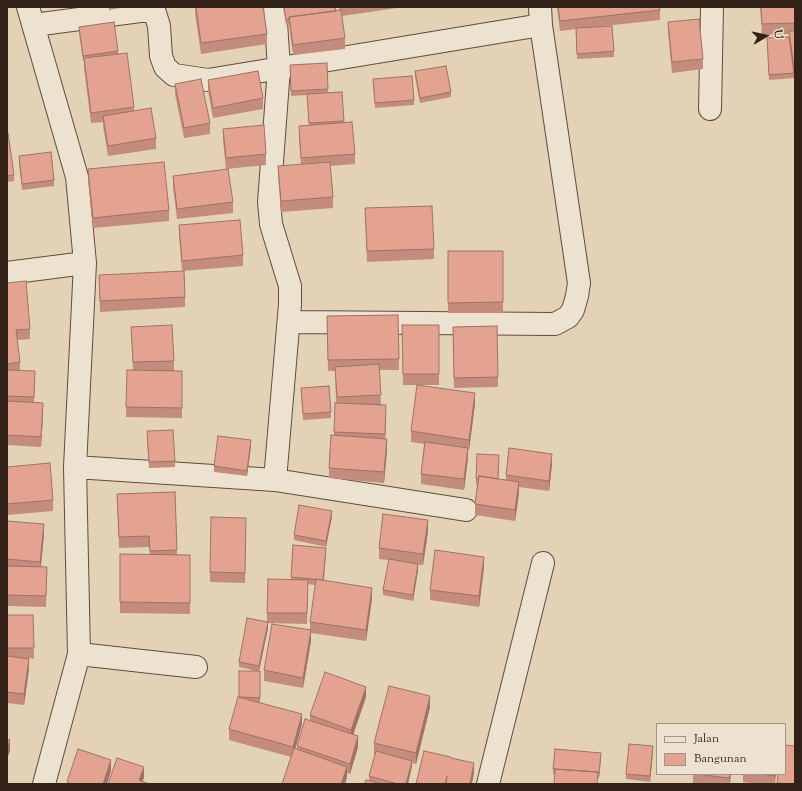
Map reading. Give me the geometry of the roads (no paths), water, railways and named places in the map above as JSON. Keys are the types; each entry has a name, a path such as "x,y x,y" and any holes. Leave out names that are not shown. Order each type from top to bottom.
{"street":[{"path":"275,7 279,68 269,202 271,224 290,286 289,322 275,480"},
{"path":"710,109 712,7"},
{"path":"44,784 79,654 75,467 85,263 77,177 31,16 140,10 151,11 155,13 159,26 161,56 165,67 174,75 208,80 279,68 540,16 579,283 573,310 568,317 555,324 289,322"},
{"path":"7,272 85,263"},
{"path":"75,467 275,480 466,510"},
{"path":"488,784 543,563"},
{"path":"79,654 196,667"}]}
